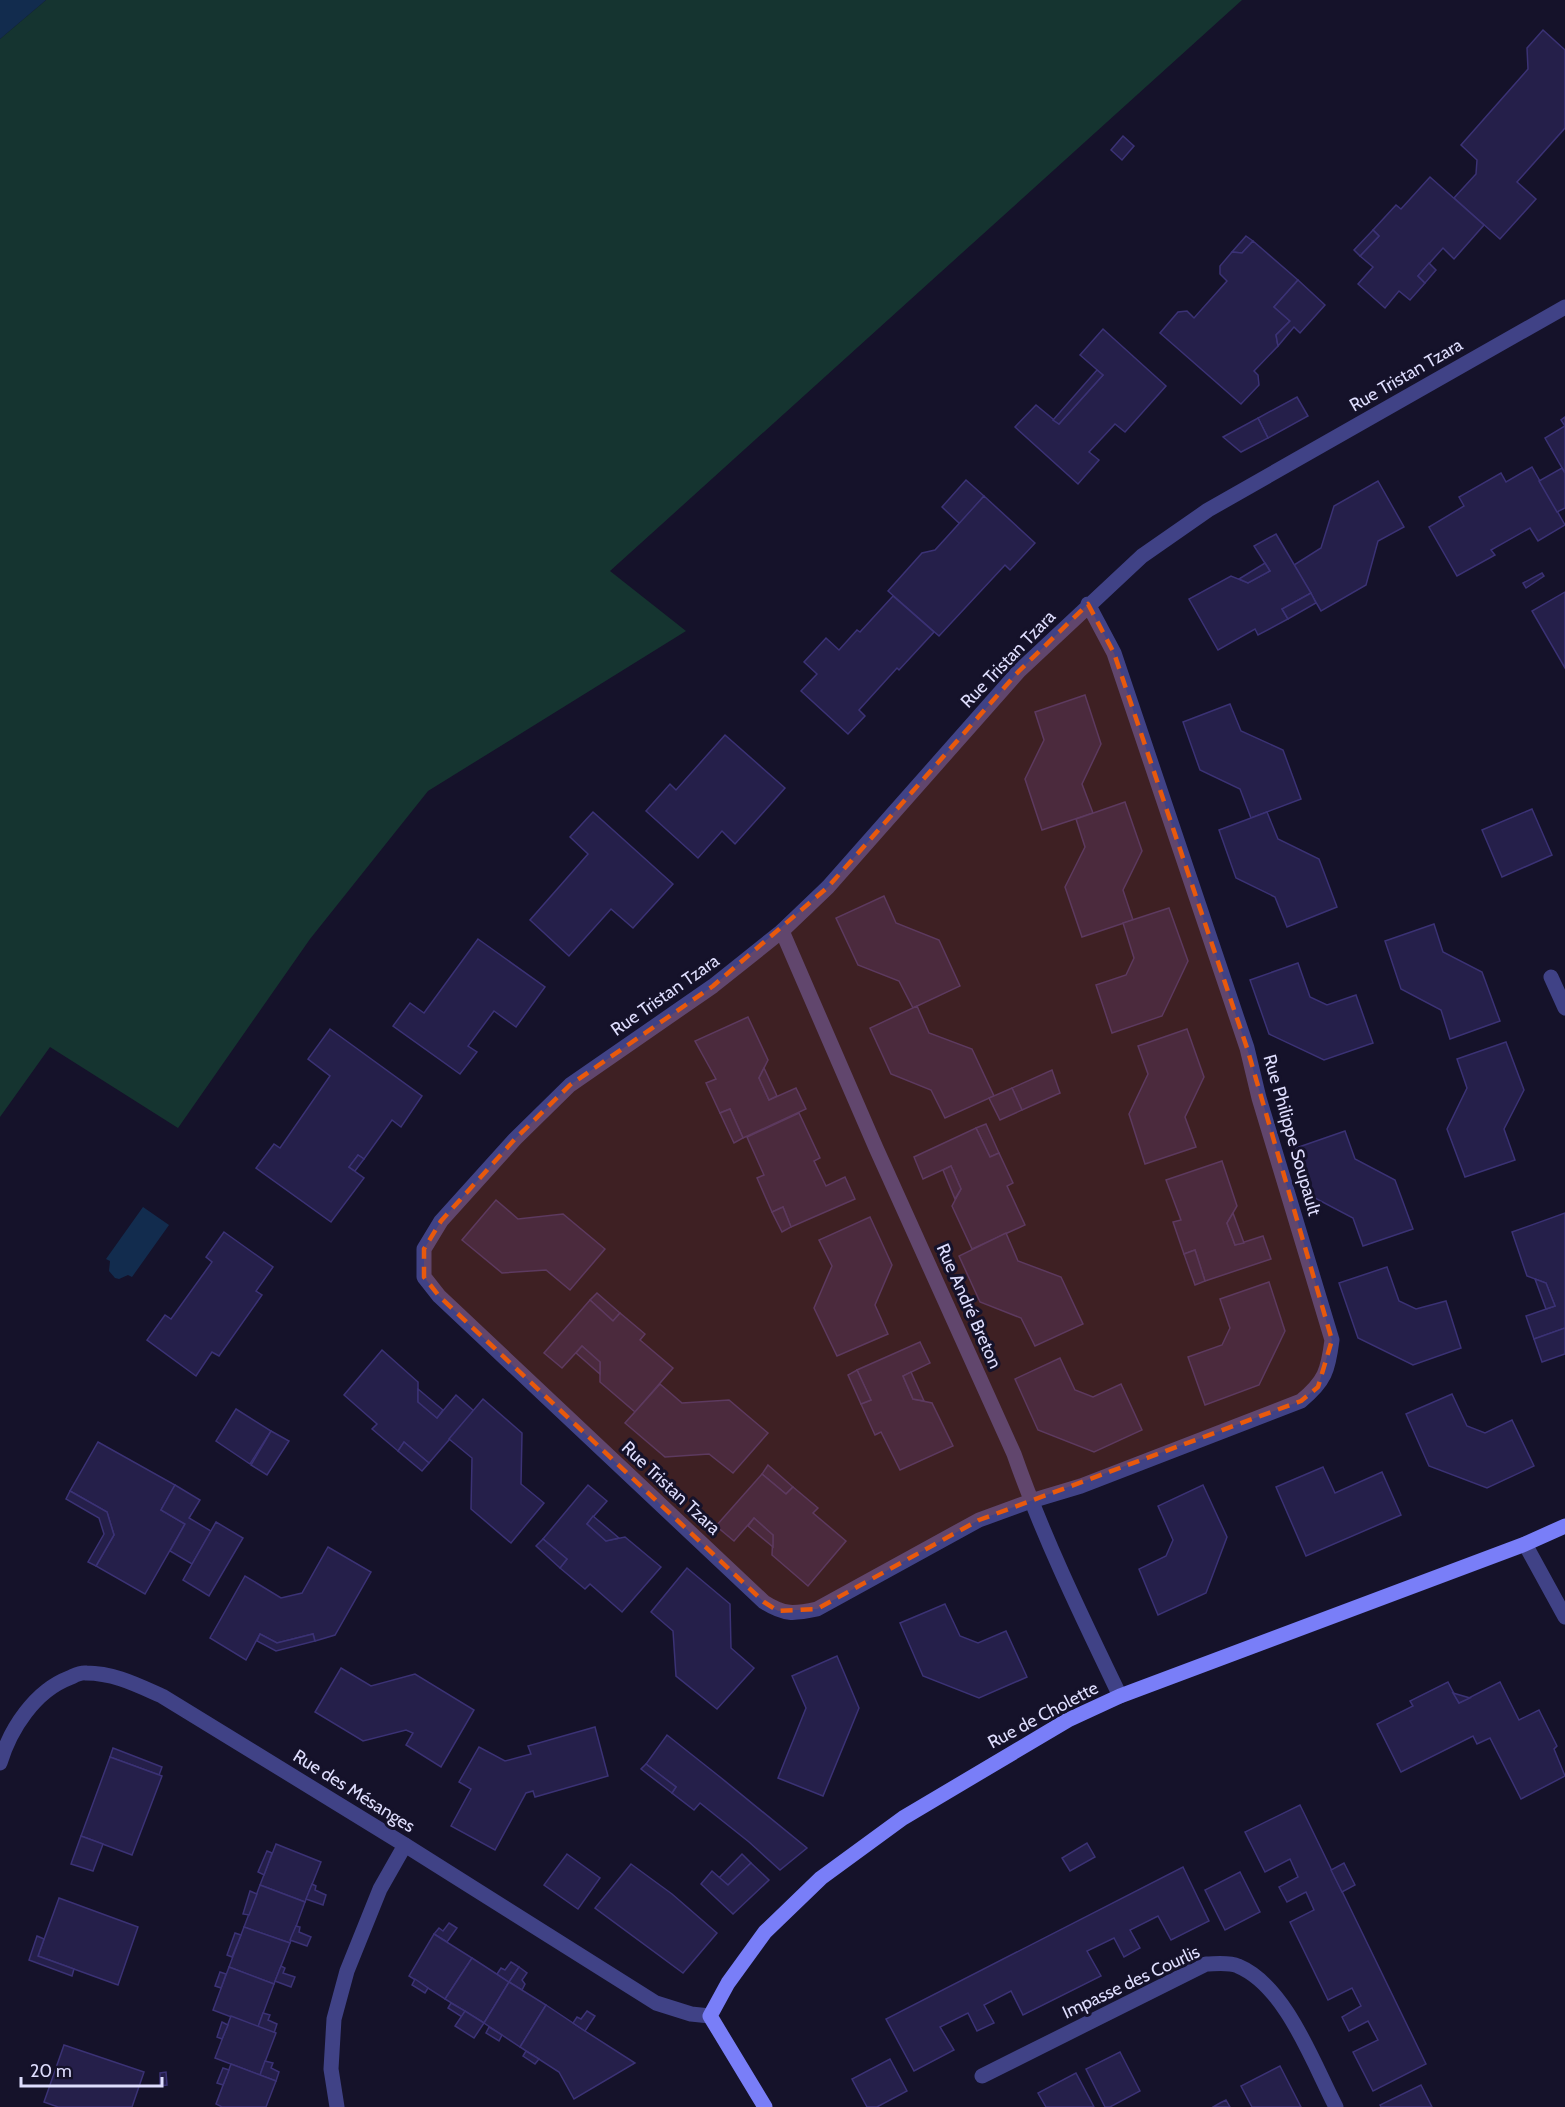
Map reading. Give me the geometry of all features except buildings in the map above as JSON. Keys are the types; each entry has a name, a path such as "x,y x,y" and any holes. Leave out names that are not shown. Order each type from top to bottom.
{"street":[{"name":"Rue Tristan Tzara","path":"1030,1501 979,1520 817,1609 795,1613 778,1611 764,1602 439,1296 424,1277 424,1249 441,1221 515,1139 570,1085 713,986 782,931 828,886 1019,672 1088,604 1142,556 1208,510 1565,307"},
{"name":"Rue Philippe Soupault","path":"1030,1501 1081,1486 1301,1401 1318,1387 1325,1373 1332,1340 1259,1098 1247,1048 1114,653 1088,604"},
{"name":"Rue André Breton","path":"782,931 876,1148 1014,1454 1030,1501 1120,1696"},
{"path":"1551,977 1565,1008"},
{"name":"Rue de Cholette","path":"710,2016 728,1983 765,1932 821,1878 903,1818 1068,1720 1120,1696 1525,1544 1565,1526"},
{"path":"1525,1544 1565,1617"},
{"name":"Rue des Mésanges","path":"0,1763 4,1749 27,1711 53,1684 83,1672 118,1677 162,1696 656,2003 691,2014 710,2016"},
{"path":"337,2107 331,2069 334,2019 347,1971 380,1889 405,1845"},
{"name":"Impasse des Courlis","path":"982,2076 1206,1964 1237,1965 1263,1981 1286,2010 1336,2107"},
{"path":"710,2016 765,2106"}],"highlighted area":[{"path":"1088,604 1114,653 1247,1048 1332,1340 1318,1387 1301,1401 979,1520 817,1609 778,1611 764,1602 439,1296 424,1277 424,1249 441,1221 515,1139 570,1085 713,986 828,887 1019,671"}],"green space":[{"path":"46,0 1242,0 610,571 686,631 428,791 310,939 178,1128 50,1047 0,1117 0,39"}],"water":[{"path":"0,0 46,0 0,39"},
{"path":"143,1207 169,1225 132,1277 128,1275 119,1279 115,1278 109,1271 110,1261 106,1259"}]}
